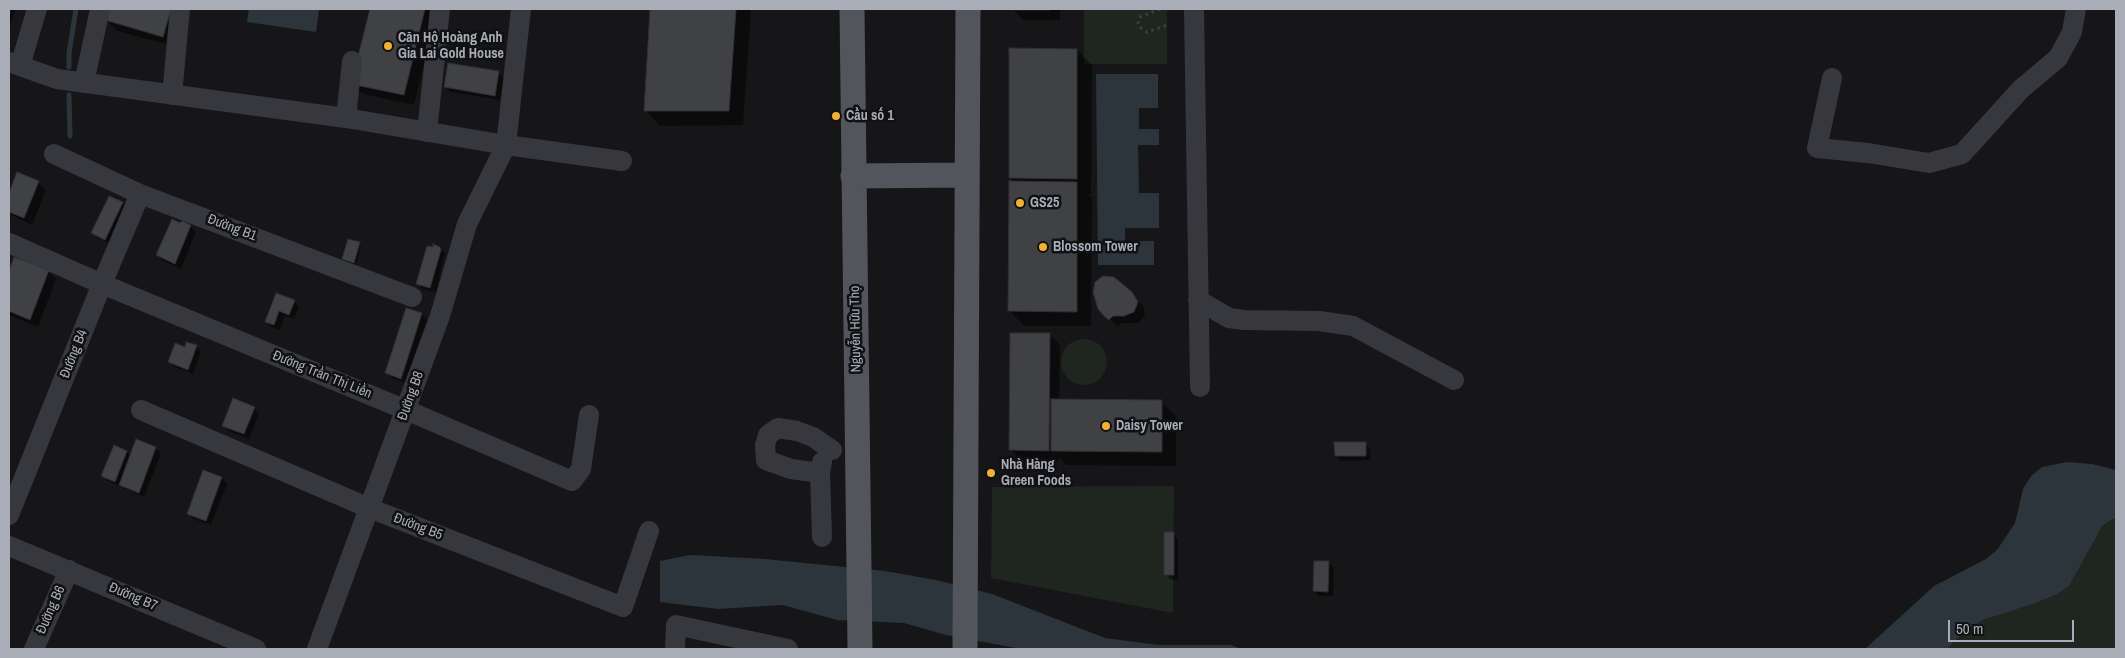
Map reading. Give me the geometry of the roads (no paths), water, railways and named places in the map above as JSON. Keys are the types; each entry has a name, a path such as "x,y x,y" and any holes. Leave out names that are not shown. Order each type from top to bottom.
{"main road":[{"name":"Nguyễn Hữu Thọ","path":"852,9 860,649"},
{"path":"965,649 968,9"},
{"path":"853,176 967,175"}],"street":[{"path":"38,9 15,64 57,79 346,118 506,145 622,161"},
{"path":"84,83 100,9"},
{"path":"172,95 180,9"},
{"path":"427,132 440,9"},
{"name":"Đường B8","path":"317,649 440,316 467,224 506,145 521,9"},
{"path":"1194,9 1200,387"},
{"path":"1832,78 1817,148 1868,153 1929,163 1962,154 2021,89 2058,58 2072,32 2076,9"},
{"path":"346,118 352,61"},
{"name":"Đường B1","path":"54,154 140,194 412,297"},
{"name":"Đường B4","path":"9,515 140,194"},
{"name":"Đường Trần Thị Liền","path":"9,243 102,284 572,481 581,469 589,416"},
{"path":"1198,300 1229,318 1319,321 1354,326 1454,380"},
{"name":"Đường B5","path":"141,410 369,508 623,607 649,531"},
{"path":"820,473 791,469 766,460 765,445 768,435 778,428 797,431 814,437 832,450 858,450"},
{"path":"822,538 820,473 823,459 832,450"},
{"name":"Đường B7","path":"9,546 256,649"},
{"name":"Đường B6","path":"34,649 69,570"},
{"path":"675,649 676,625 788,649"}],"waterway":[{"path":"69,67 69,53 76,9"},
{"path":"69,95 70,136"}],"place":[{"name":"Căn Hộ Hoàng Anh Gia Lai Gold House","path":"388,46"},
{"name":"Cầu số 1","path":"836,116"},
{"name":"GS25","path":"1020,203"},
{"name":"Blossom Tower","path":"1043,247"},
{"name":"Daisy Tower","path":"1106,426"},
{"name":"Nhà Hàng Green Foods","path":"991,473"}]}
